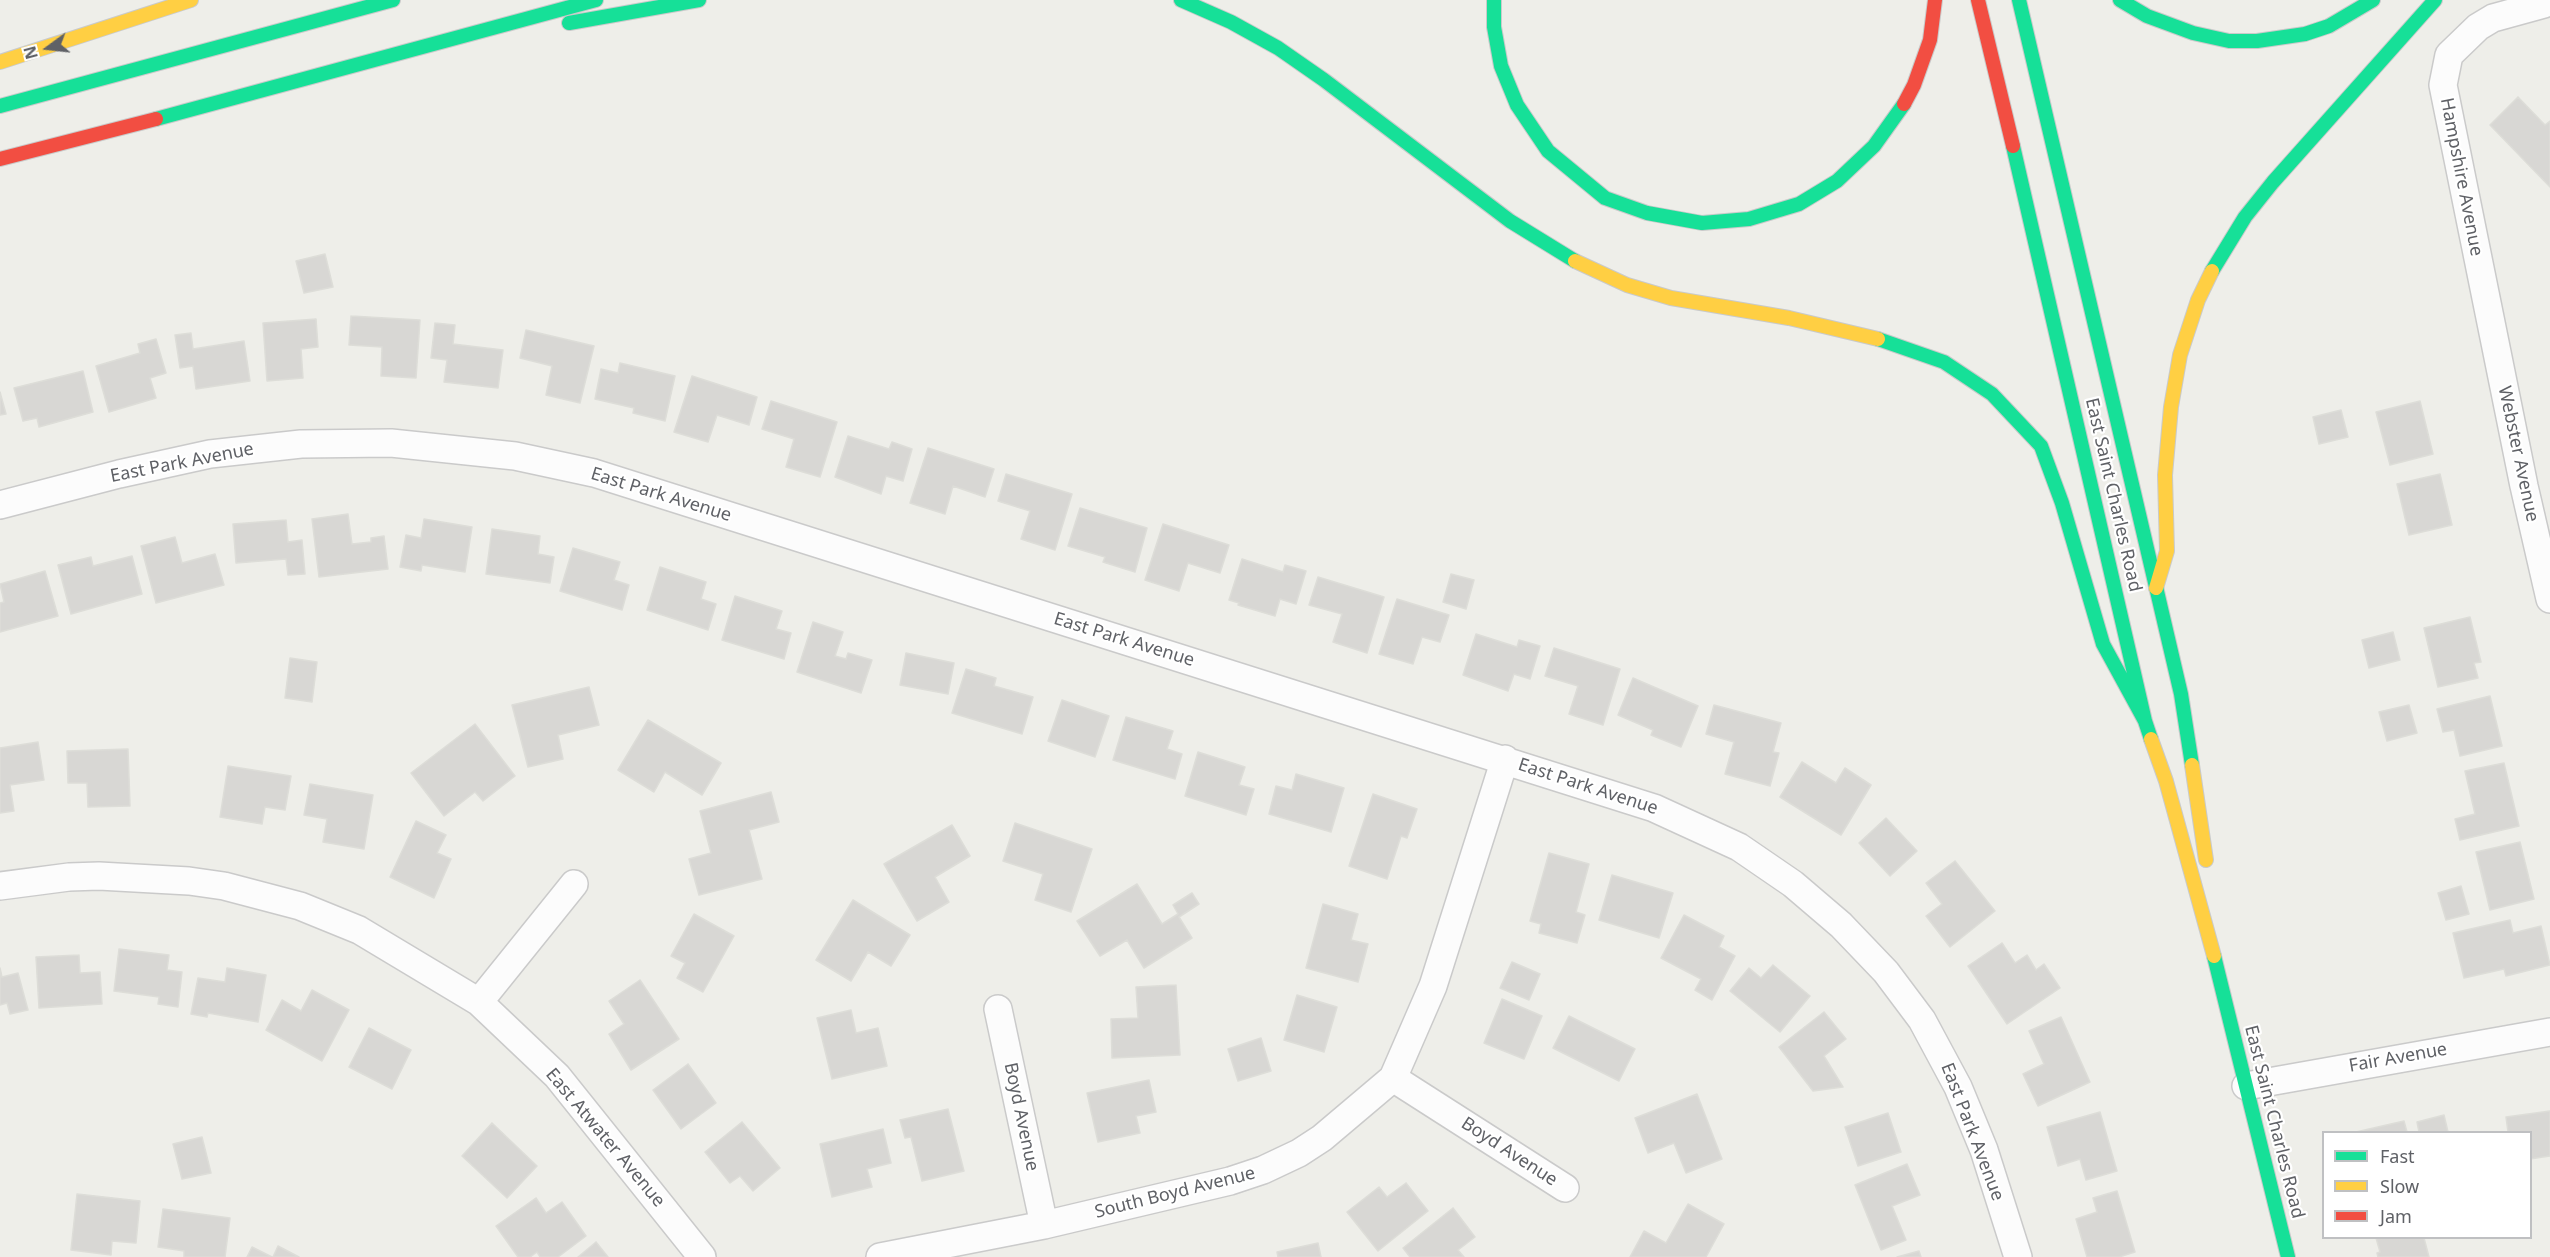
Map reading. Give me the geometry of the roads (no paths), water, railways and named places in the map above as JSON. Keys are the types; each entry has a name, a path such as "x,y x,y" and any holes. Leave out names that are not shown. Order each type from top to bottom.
{"main road":[{"path":"0,62 191,0"},
{"path":"0,106 393,0"},
{"path":"0,159 281,87 596,0"},
{"path":"390,56 699,0"},
{"path":"1181,0 1231,22 1278,48 1324,80 1510,221 1586,268 1627,285 1671,297 1789,318 1884,340 1944,362 1992,394 2041,446 2062,503 2103,644 2145,721"},
{"path":"1494,0 1497,47 1505,77 1517,105 1548,151 1605,198 1647,213 1702,223 1749,219 1799,204 1837,181 1868,152 1900,112 1914,85 1930,40 1935,0"},
{"name":"East Saint Charles Road","path":"1978,0 2040,256 2145,721 2166,781 2225,995 2288,1257"},
{"name":"East Saint Charles Road","path":"2019,0 2181,694 2225,995"},
{"path":"2120,0 2147,16 2193,33 2229,40 2257,41 2306,34 2329,26 2373,0"},
{"path":"2156,588 2167,551 2165,475 2171,407 2180,355 2198,300 2217,258 2273,182 2426,13 2435,0"}],"street":[{"name":"Hampshire Avenue","path":"2494,344 2443,85 2449,56 2478,27 2493,18 2548,4"},
{"name":"Webster Avenue","path":"2494,344 2550,599"},
{"name":"East Park Avenue","path":"0,505 118,474 210,454 300,444 391,443 515,456 594,473 1505,759 1654,808 1729,842 1793,884 1841,925 1886,972 1922,1020 1959,1087 1984,1150 2018,1257"},
{"name":"South Boyd Avenue","path":"880,1257 1044,1224 1230,1181 1263,1170 1299,1153 1322,1138 1393,1078 1433,986 1505,759"},
{"name":"East Atwater Avenue","path":"0,886 69,877 99,876 146,877 224,886 300,906 359,930 478,1002 557,1076 702,1257"},
{"path":"478,1002 574,884"},
{"name":"Boyd Avenue","path":"998,1009 1044,1224"},
{"name":"Fair Avenue","path":"2246,1086 2550,1032"},
{"name":"Boyd Avenue","path":"1393,1078 1565,1188"}]}
